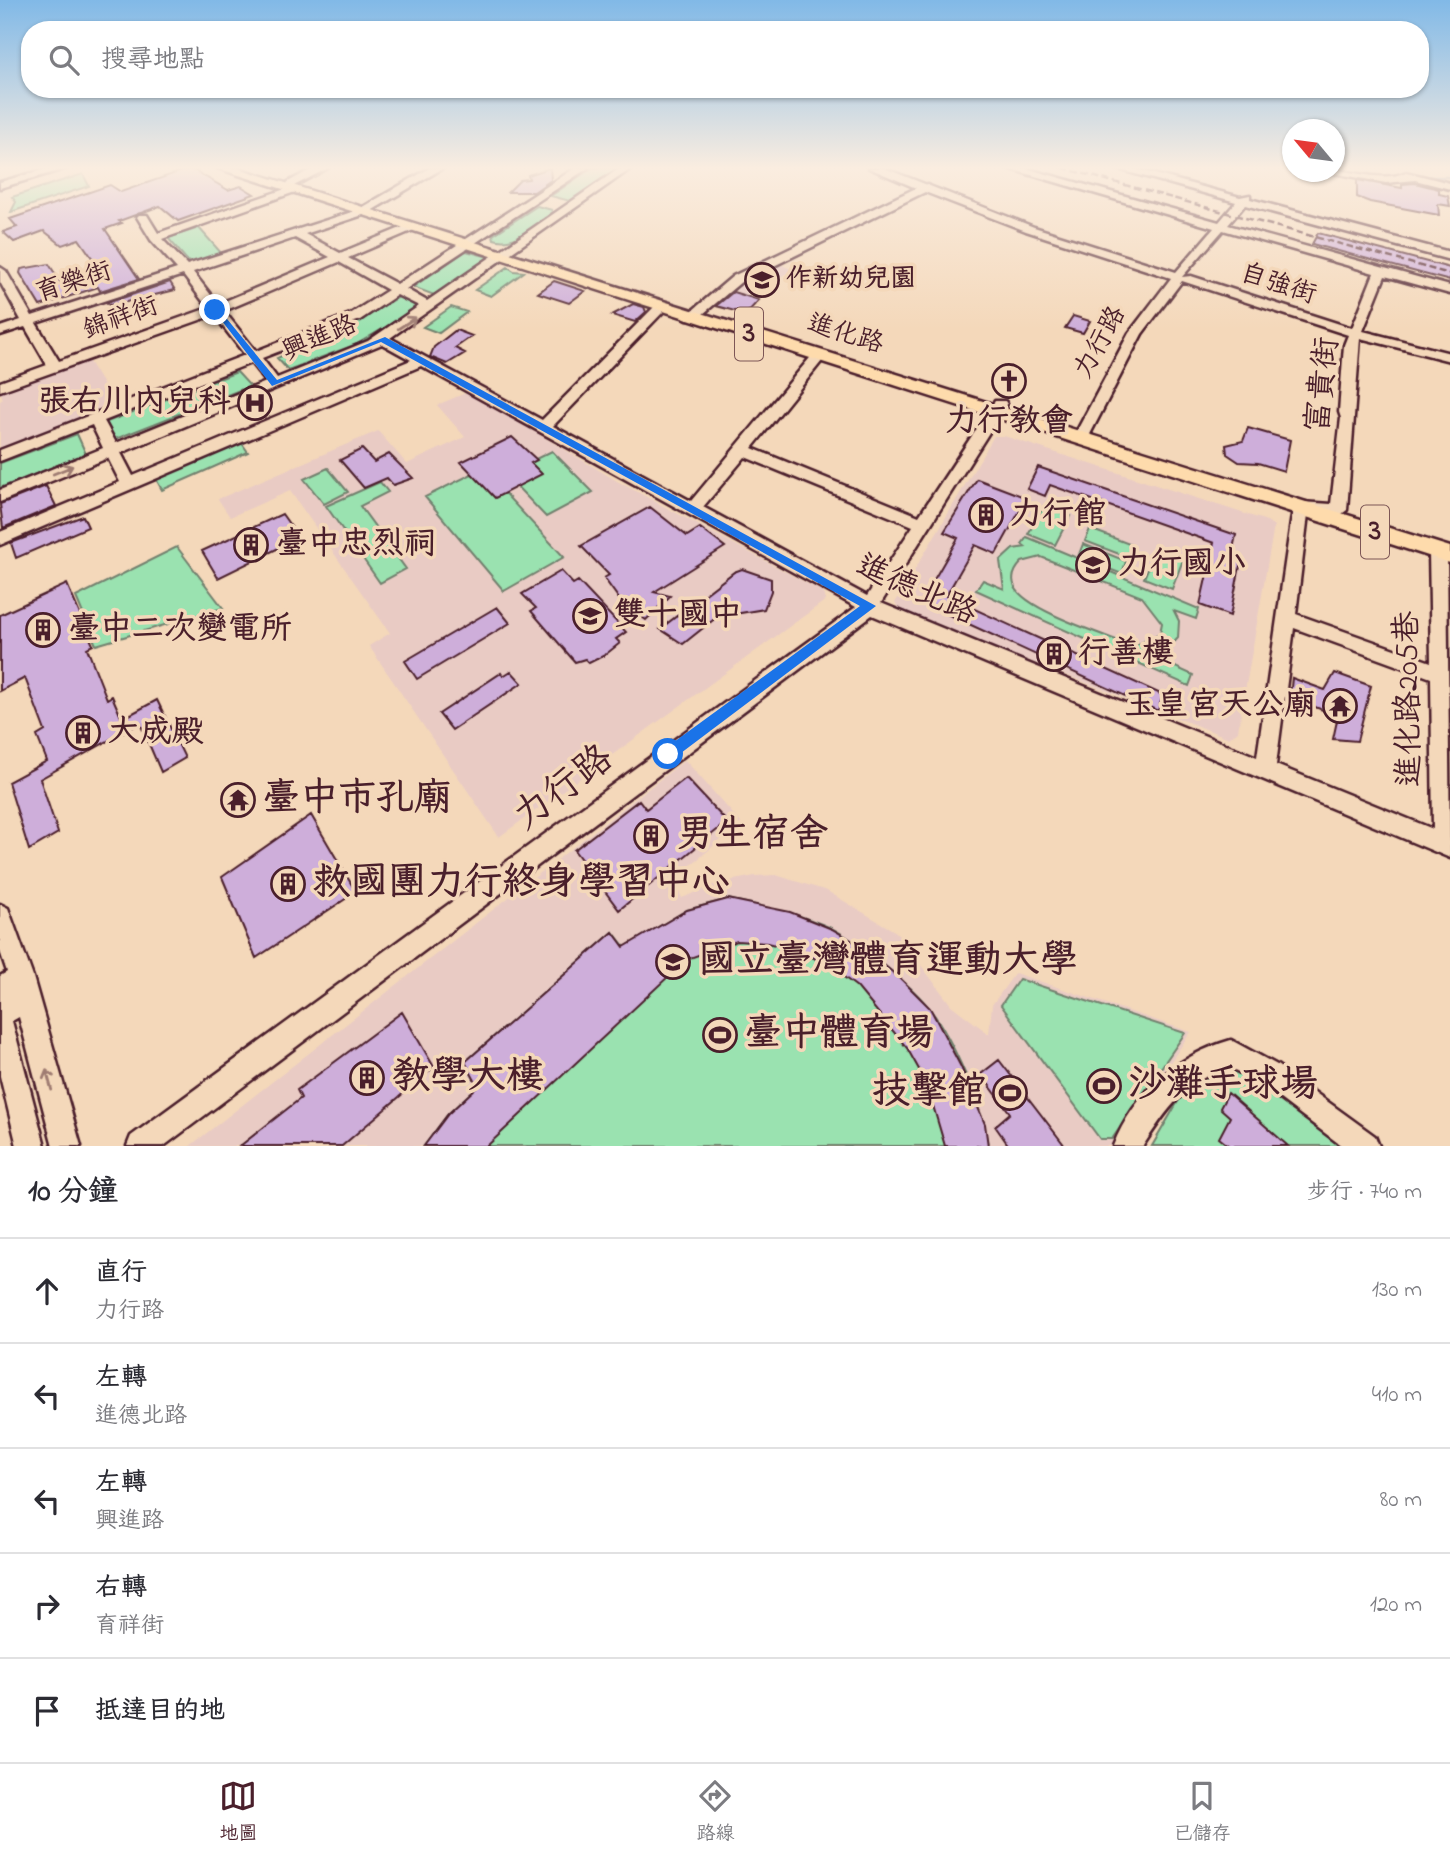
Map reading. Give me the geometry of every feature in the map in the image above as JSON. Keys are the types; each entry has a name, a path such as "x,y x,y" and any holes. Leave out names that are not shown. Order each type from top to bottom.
{"main road":[{"name":"進化路","path":"396,221 471,242"},
{"name":"進化路","path":"403,221 998,407 1301,508 1446,550"},
{"name":"進化路","path":"506,253 661,307 695,314 818,356 998,407"},
{"name":"進化路","path":"1082,435 1339,510 1446,550"}],"street":[{"path":"146,221 155,238 185,270 275,384"},
{"path":"155,238 199,221"},
{"name":"育樂街","path":"0,331 332,221"},
{"name":"興進路","path":"0,456 355,317 471,242 515,221"},
{"name":"興進路","path":"0,496 382,339 506,253 535,221"},
{"path":"695,314 737,279 855,221"},
{"name":"自強街","path":"1011,221 1356,333 1450,357"},
{"path":"1203,221 1450,290"},
{"name":"力行路","path":"1082,435 1136,333 1223,221"},
{"path":"1326,221 1450,256"},
{"path":"1339,221 1450,248"},
{"name":"錦祥街","path":"0,387 215,310 411,227"},
{"path":"296,234 429,307"},
{"path":"0,271 55,368"},
{"name":"富貴街","path":"1339,510 1348,418 1346,412 1351,345 1381,271"},
{"path":"542,428 661,307"},
{"name":"進德北路","path":"382,339 870,606 1447,846"},
{"path":"693,509 818,356"},
{"path":"0,539 421,360"},
{"name":"力行路","path":"141,1146 870,606 998,407"},
{"path":"96,419 129,484"},
{"path":"743,450 923,524"},
{"path":"1265,771 1301,508 1339,510"},
{"name":"進化路205巷","path":"1446,550 1447,846"},
{"path":"1287,618 1446,675"},
{"path":"0,916 16,988 67,1146"},
{"path":"0,1014 16,988"},
{"path":"0,1023 31,1146"},
{"path":"1127,1146 1154,1105 1188,1068 1210,1058 1231,1053 1268,1073 1366,1146"}],"shaded area":[{"name":"作新幼兒園","path":"780,264 793,270 744,296 731,289"},
{"path":"88,360 117,407 0,452 0,401 3,399 0,391"},
{"name":"雙十國中","path":"468,392 617,481 823,592 826,600 499,837 369,646 390,633 290,491 230,517 218,499 378,431 407,464 465,437 437,405"},
{"name":"力行國小","path":"994,436 1004,436 1267,521 1274,526 1238,731 1229,738 900,611 895,603"},
{"name":"國立臺灣體育運動大學","path":"685,760 741,823 673,880 682,898 718,883 755,876 776,875 827,891 896,932 951,1005 989,1034 992,1005 1015,973 1191,1032 1113,1146 190,1146"}],"green space":[{"path":"514,221 542,221 509,240 494,239 493,235"},
{"path":"199,228 223,255 192,266 168,238"},
{"path":"466,251 489,257 434,295 413,287"},
{"path":"508,267 524,272 491,296 475,290"},
{"path":"399,297 419,307 357,344 288,370 277,358 344,329"},
{"path":"451,307 467,312 439,333 423,327"},
{"path":"237,372 250,386 113,440 104,423"},
{"path":"77,434 86,454 0,488 0,463"},
{"path":"241,442 248,452 162,490 156,479"},
{"path":"552,451 593,492 546,517 505,474"},
{"path":"328,468 348,492 324,504 304,479"},
{"path":"482,469 564,557 504,591 425,497"},
{"path":"380,482 388,492 360,506 406,569 380,583 326,506"},
{"path":"1044,506 1070,516 1055,545 1028,534"},
{"path":"1090,529 1132,545 1127,557 1085,541"},
{"path":"1027,537 1199,609 1196,619 1174,611 1179,621 1178,638 1169,648 1153,657 1193,675 1189,686 976,590 983,580 1004,589 1000,561 1013,549 1026,547 1022,544","holes":["1041,557 1142,597 1162,623 1160,633 1139,644 1127,644 1049,613 1022,596 1015,587 1013,577 1022,562"]},
{"path":"1083,544 1126,561 1122,574 1078,557"},
{"path":"1157,546 1184,557 1172,589 1144,578"},
{"path":"177,547 223,608 96,645 76,597"},
{"name":"臺中體育場","path":"728,899 793,914 831,928 868,953 911,989 939,1022 957,1056 974,1094 988,1146 424,1146 448,1114 478,1086 465,1062 613,932 625,947 687,910"},
{"name":"沙灘手球場","path":"1019,979 1185,1033 1112,1139 1100,1139 1001,1005"},
{"path":"1232,1066 1267,1079 1355,1146 1152,1146 1194,1074"}],"building":[{"path":"12,221 120,221 122,223 105,229 139,279 100,291 98,287 40,306 20,273 21,269 49,264 64,288 104,275 79,239 62,245 44,231 14,242 3,232 17,227"},
{"path":"1318,233 1450,268 1450,281 1312,244"},
{"path":"554,281 585,291 569,303 538,293"},
{"path":"170,282 175,290 118,304 107,303"},
{"path":"733,292 759,300 746,314 716,306"},
{"path":"633,304 644,307 646,312 635,322 612,315"},
{"path":"1073,316 1090,321 1083,333 1065,328"},
{"path":"456,330 472,336 455,348 465,353 447,364 430,357 434,347"},
{"path":"1248,428 1290,440 1284,471 1258,463 1239,462 1227,454 1226,445 1243,441"},
{"path":"512,437 537,460 531,463 542,474 495,498 461,462"},
{"path":"362,449 374,462 389,454 413,478 393,485 387,478 364,488 340,460"},
{"path":"1038,467 1236,535 1231,558 1241,561 1230,616 1200,605 1214,543 1050,485 1045,496 1027,489"},
{"path":"977,479 1027,498 996,554 975,545 946,596 1163,695 1158,711 921,602 958,538 944,532"},
{"path":"46,486 56,506 3,528 0,504"},
{"path":"650,507 687,536 700,528 725,547 654,592 670,596 646,620 622,603 604,578 609,575 581,546"},
{"name":"臺中忠烈祠","path":"282,514 299,538 218,578 202,551"},
{"path":"83,516 88,527 16,558 11,543"},
{"path":"742,569 771,579 771,591 764,609 717,617 683,644 660,629 734,572"},
{"path":"561,571 573,584 578,581 626,632 616,639 620,643 589,663 585,659 575,662 531,611 536,608 522,594"},
{"path":"67,584 93,645 87,648 107,699 112,696 122,719 157,700 185,758 161,772 140,723 40,779 58,833 29,850 8,782 47,761 37,736 45,731 25,678 0,691 0,615"},
{"path":"497,607 510,623 417,679 405,661"},
{"path":"511,671 522,683 452,730 439,714 501,673 503,676"},
{"name":"玉皇宮天公廟","path":"1335,673 1371,686 1357,741 1333,739 1338,716 1290,697 1292,678 1325,690"},
{"name":"男生宿舍","path":"686,778 727,822 619,910 574,850 639,800 646,809"},
{"name":"救國團力行終身學習中心","path":"311,815 356,892 256,958 222,877"},
{"name":"臺中體育場","path":"728,899 790,912 832,929 858,944 901,979 930,1008 961,1067 985,1124 988,1146 945,1146 926,1082 907,1048 857,987 828,965 800,951 767,943 737,941 687,959 487,1146 424,1146 448,1114 478,1086 465,1062 613,932 624,947 687,910"},
{"name":"教學大樓","path":"402,1012 434,1067 342,1146 240,1146 301,1098 297,1090"},
{"name":"技擊館","path":"999,1060 1065,1146 1009,1146 995,1126 1010,1113 981,1074"},
{"path":"1228,1093 1288,1146 1229,1146 1219,1138 1230,1117 1220,1108"}],"railway":[{"path":"1258,221 1450,274"}],"place":[{"name":"作新幼兒園","path":"762,280"},
{"name":"力行教會","path":"1009,381"},
{"name":"張右川內兒科","path":"255,403"},
{"name":"力行館","path":"986,515"},
{"name":"臺中忠烈祠","path":"251,545"},
{"name":"力行國小","path":"1093,565"},
{"name":"雙十國中","path":"590,616"},
{"name":"臺中二次變電所","path":"43,630"},
{"name":"行善樓","path":"1054,654"},
{"name":"玉皇宮天公廟","path":"1340,706"},
{"name":"大成殿","path":"83,733"},
{"name":"臺中市孔廟","path":"238,800"},
{"name":"男生宿舍","path":"651,836"},
{"name":"救國團力行終身學習中心","path":"288,884"},
{"name":"國立臺灣體育運動大學","path":"673,962"},
{"name":"臺中體育場","path":"720,1035"},
{"name":"教學大樓","path":"367,1078"},
{"name":"沙灘手球場","path":"1104,1086"},
{"name":"技擊館","path":"1010,1093"}],"route":[{"path":"215,310 275,384 382,339 870,606 668,754"}]}
